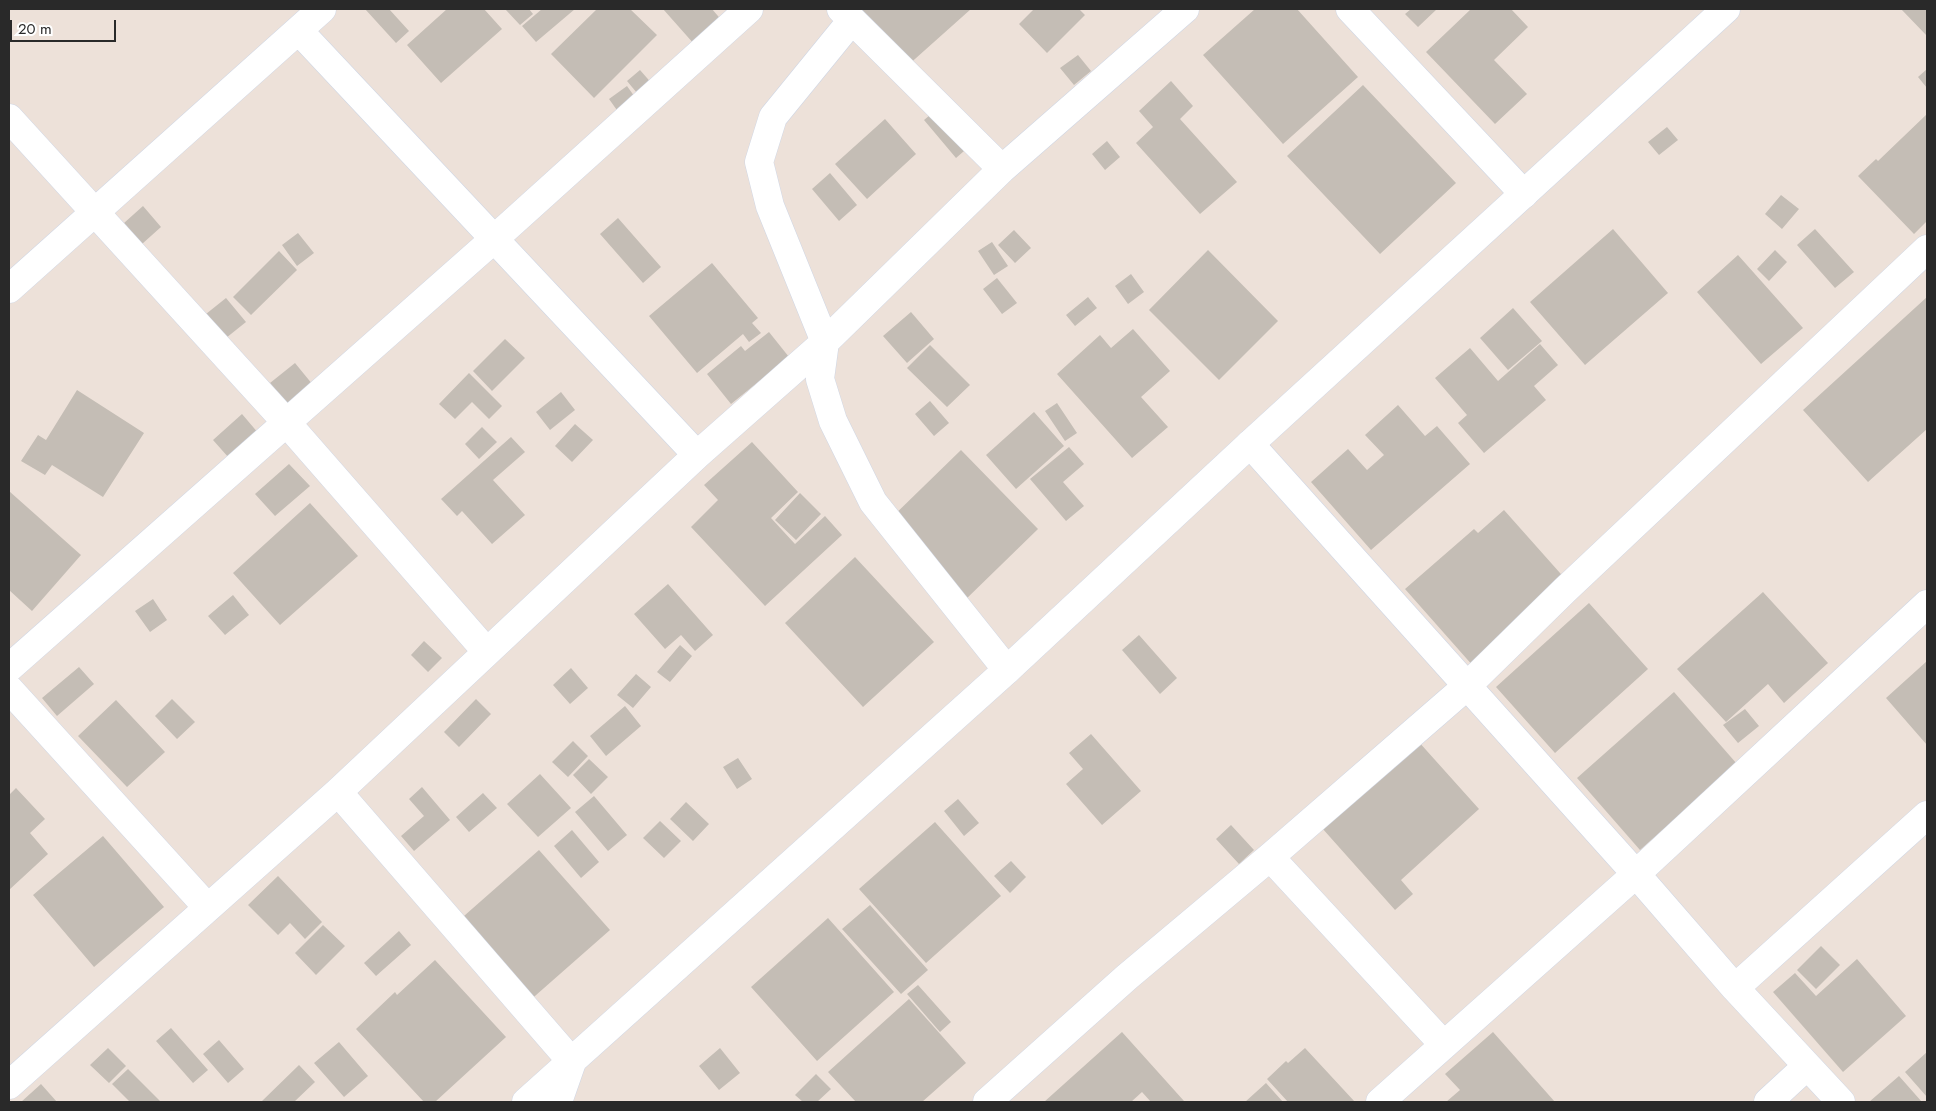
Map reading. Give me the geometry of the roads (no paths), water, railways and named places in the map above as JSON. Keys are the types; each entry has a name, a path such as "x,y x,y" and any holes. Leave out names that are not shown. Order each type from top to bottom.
{"street":[{"path":"9,289 92,212 322,9"},
{"path":"9,668 493,240 749,9"},
{"path":"9,1085 338,792 697,455 826,342 1002,170 1185,9"},
{"path":"1350,9 1524,194"},
{"path":"526,1102 1008,670 1250,444 1726,9"},
{"path":"1002,170 847,14 773,117 759,162 770,206 826,342 820,379 833,422 873,502 1008,670"},
{"path":"299,31 493,240 697,455"},
{"path":"9,118 92,212 286,422 487,652"},
{"path":"987,1102 1127,977 1270,857 1467,686 1565,590 1927,249"},
{"path":"1250,444 1636,874 1735,988 1841,1102"},
{"path":"1380,1102 1636,874 1927,604"},
{"path":"9,690 208,908"},
{"path":"338,792 572,1062"},
{"path":"1735,988 1927,815"},
{"path":"1270,857 1444,1045"},
{"path":"558,1102 572,1062"},
{"path":"1768,1102 1807,1066"}]}
